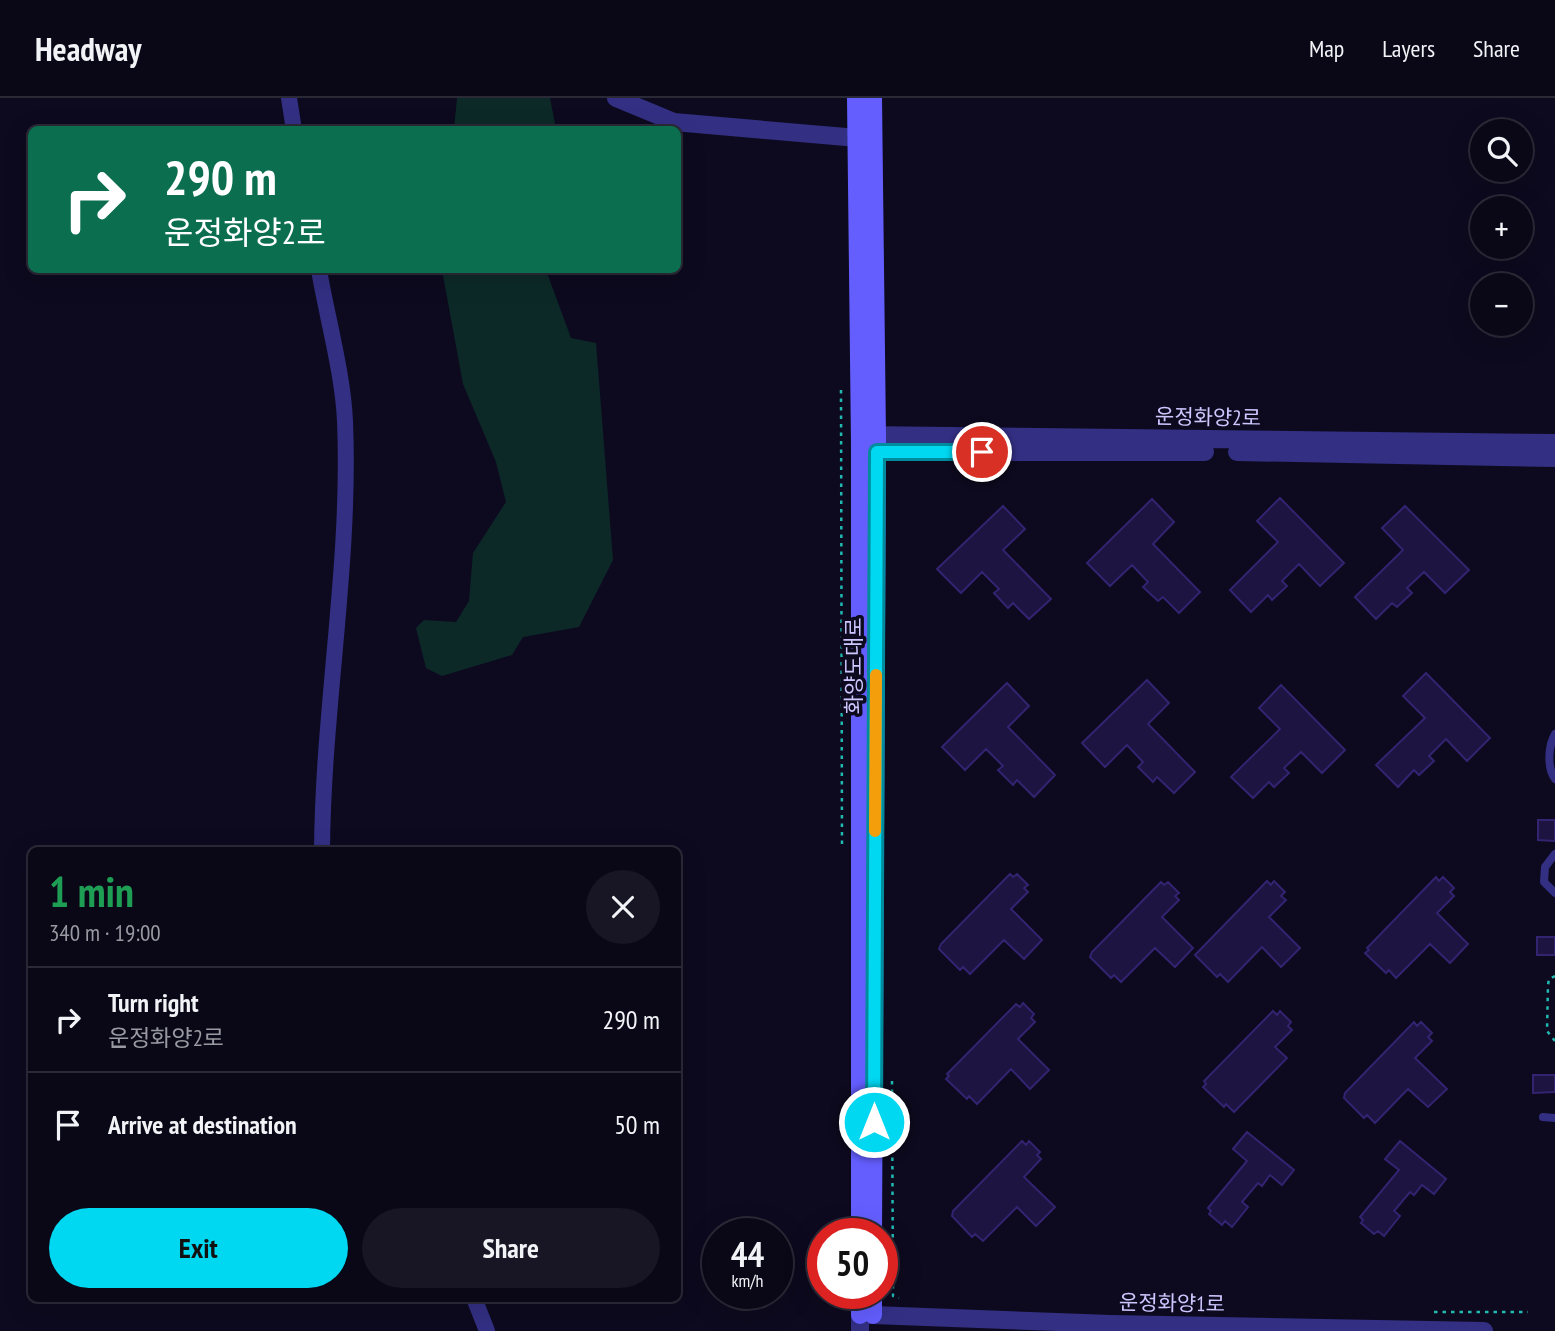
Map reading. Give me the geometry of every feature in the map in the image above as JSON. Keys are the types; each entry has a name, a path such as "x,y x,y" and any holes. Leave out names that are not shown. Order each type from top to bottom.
{"main road":[{"name":"화양도대로","path":"856,98 865,138"},
{"name":"화양도대로","path":"873,98 865,138 873,1218"},
{"name":"화양도대로","path":"860,1218 868,444"}],"street":[{"path":"289,98 293,126"},
{"path":"615,98 674,122 865,138"},
{"path":"320,273 345,418 345,487 323,792 323,847"},
{"name":"운정화양2로","path":"868,444 1555,443"},
{"name":"운정화양2로","path":"868,444 1555,458"},
{"path":"476,1302 487,1331"},
{"name":"운정화양1로","path":"866,1323 1484,1331"}],"lane":[{"path":"1555,734 1550,743 1550,770 1555,779"},
{"path":"1555,854 1545,867 1544,881 1555,893"},
{"path":"1543,1117 1555,1118"}],"path":[{"path":"841,389 842,860"},
{"path":"1555,976 1549,979 1548,985 1547,1031 1555,1041"},
{"path":"892,1077 893,1218"}],"green space":[{"path":"457,98 550,98 555,126 454,126"},
{"path":"443,273 547,273 571,338 596,343 613,560 579,627 523,637 512,655 442,676 426,668 416,628 424,620 456,622 469,601 473,553 506,502 496,462 463,384"}],"building":[{"path":"1280,498 1344,563 1320,586 1299,564 1282,581 1287,586 1272,600 1268,595 1251,612 1230,590 1278,542 1257,521"},
{"path":"1152,499 1174,522 1153,544 1200,592 1179,613 1163,597 1158,601 1143,587 1148,582 1132,565 1110,586 1087,563"},
{"path":"1003,506 1025,529 1003,550 1051,599 1029,619 1013,603 1008,608 994,593 999,589 982,572 961,593 937,569"},
{"path":"1405,506 1469,570 1445,593 1424,572 1407,588 1412,593 1397,607 1392,603 1376,619 1355,597 1403,550 1382,528"},
{"path":"1426,673 1490,738 1467,761 1446,739 1429,756 1434,761 1419,775 1414,770 1398,787 1376,765 1425,718 1403,696"},
{"path":"1147,680 1169,703 1148,724 1195,772 1174,793 1157,777 1153,782 1138,767 1143,762 1127,745 1105,767 1082,743"},
{"path":"1007,683 1029,706 1008,727 1055,775 1034,797 1017,780 1013,785 998,770 1003,766 986,749 965,770 942,747"},
{"path":"1281,685 1345,750 1322,773 1301,752 1284,768 1289,773 1274,787 1269,782 1253,798 1231,777 1280,729 1259,708"},
{"path":"1538,820 1555,820 1555,841 1538,840"},
{"path":"1010,874 1013,877 1017,874 1028,885 1024,888 1028,892 1011,909 1042,940 1024,959 1004,940 970,974 963,967 960,970 939,949 941,944"},
{"path":"1436,877 1439,881 1443,877 1454,888 1450,892 1454,896 1437,913 1468,944 1450,963 1430,944 1396,978 1389,970 1386,973 1365,953"},
{"path":"1267,881 1271,885 1274,881 1285,892 1281,896 1286,900 1269,917 1300,948 1281,967 1262,947 1228,982 1220,974 1217,977 1195,955"},
{"path":"1161,882 1164,885 1168,882 1179,893 1175,896 1179,900 1162,917 1193,948 1175,967 1155,948 1121,982 1114,975 1111,978 1090,957 1092,952"},
{"path":"1537,937 1555,937 1555,955 1537,955"},
{"path":"1023,1003 1034,1014 1031,1018 1035,1022 1018,1039 1049,1070 1030,1089 1011,1069 977,1104 969,1096 967,1099 946,1079 949,1076 947,1074 1016,1004 1020,1007"},
{"path":"1273,1011 1277,1015 1280,1011 1291,1022 1288,1026 1292,1030 1275,1047 1287,1058 1234,1112 1226,1104 1224,1107 1203,1087 1206,1084 1204,1081"},
{"path":"1414,1022 1417,1026 1421,1022 1432,1033 1428,1037 1432,1041 1415,1058 1447,1089 1428,1107 1408,1089 1375,1123 1367,1115 1364,1118 1344,1098 1345,1093"},
{"path":"1533,1075 1555,1075 1555,1092 1533,1093"},
{"path":"1247,1132 1294,1170 1282,1185 1270,1175 1262,1186 1258,1183 1242,1202 1248,1207 1232,1227 1225,1221 1222,1225 1209,1214 1211,1211 1208,1208 1247,1161 1233,1149"},
{"path":"1022,1141 1026,1145 1029,1141 1040,1152 1037,1155 1041,1159 1024,1177 1055,1207 1036,1226 1017,1207 983,1241 975,1234 972,1237 952,1216 953,1211"},
{"path":"1400,1141 1446,1179 1434,1194 1422,1185 1414,1195 1410,1192 1394,1211 1400,1216 1384,1236 1378,1231 1374,1234 1361,1223 1363,1220 1360,1217 1399,1170 1385,1159"}],"slow traffic":[{"path":"875,831 876,675"}],"route":[{"path":"874,1122 877,452 982,452"}]}
